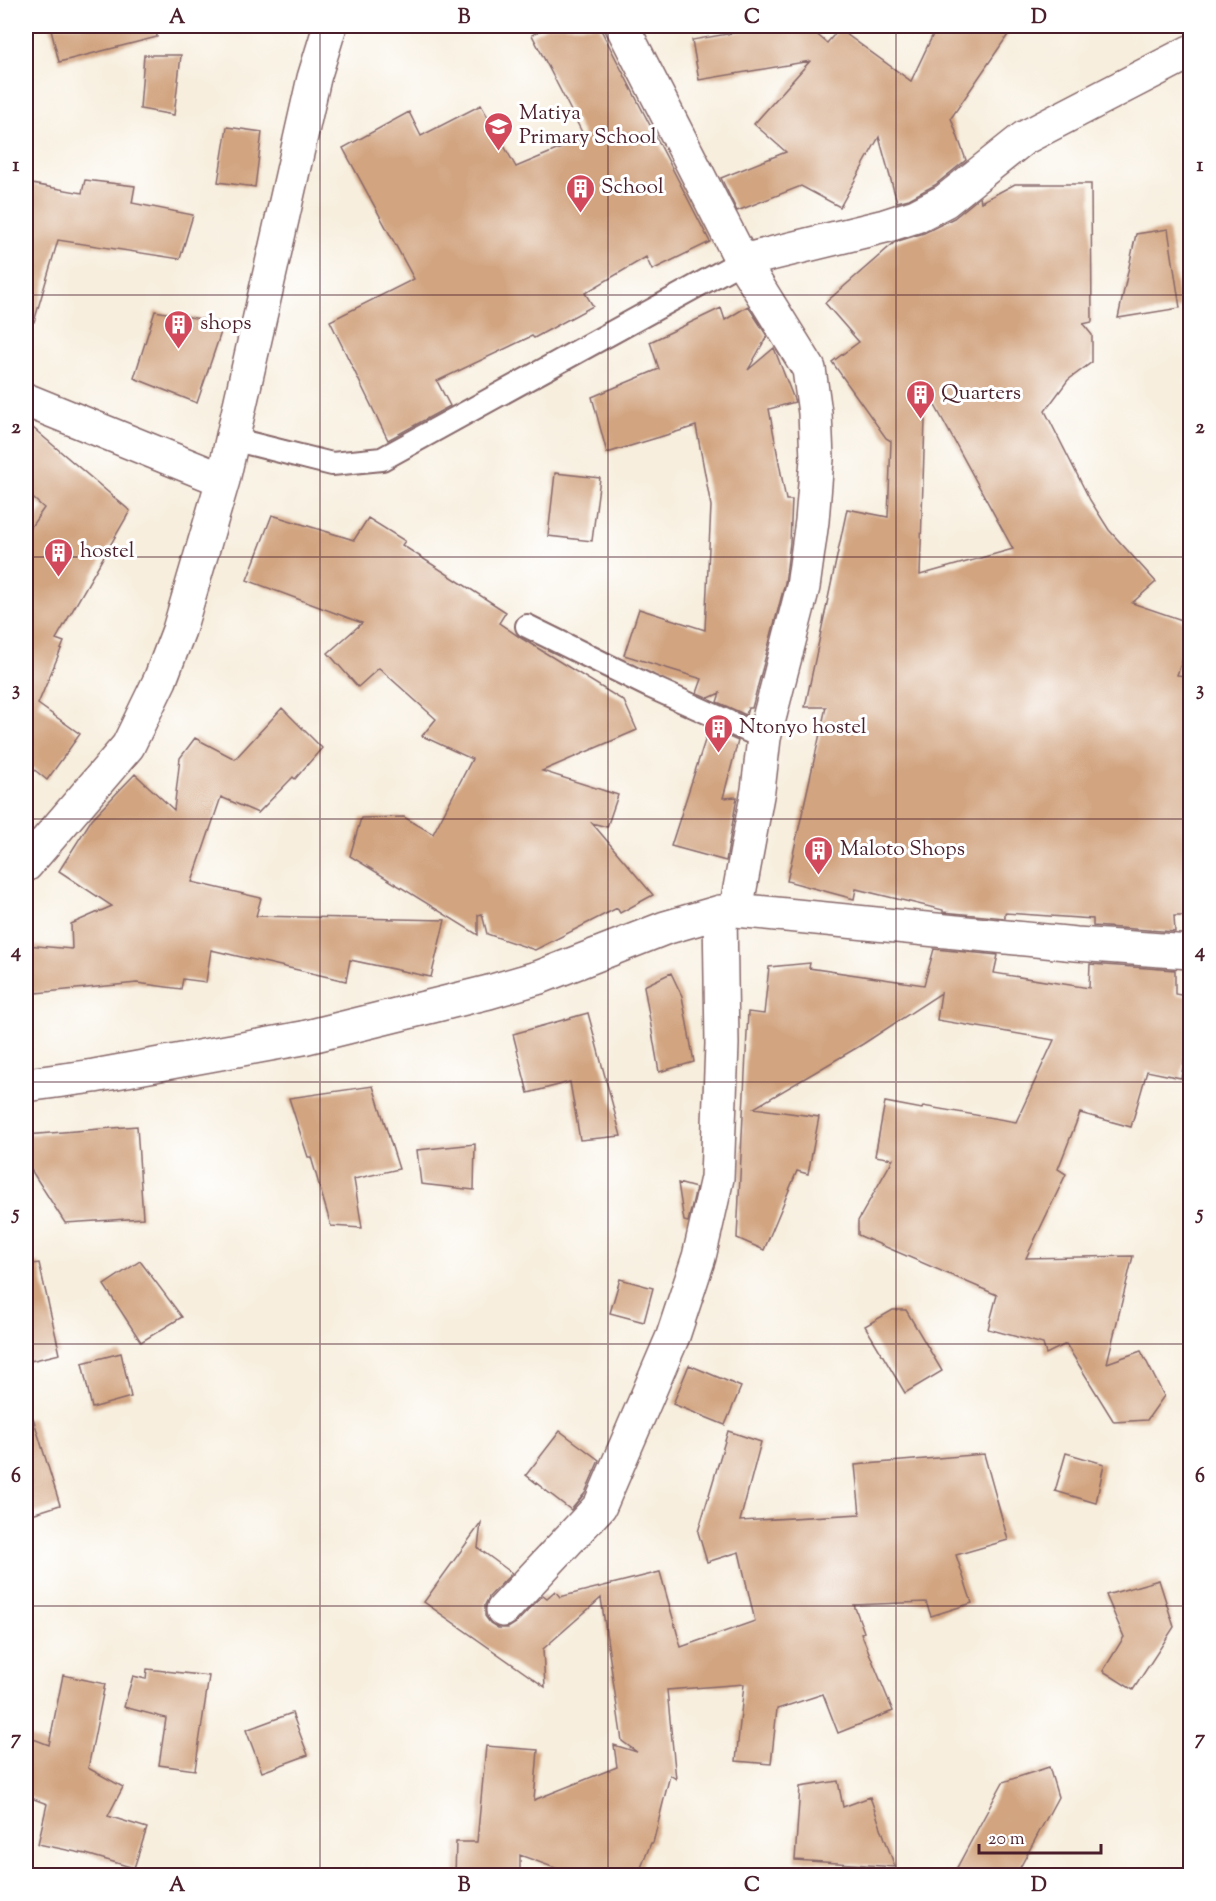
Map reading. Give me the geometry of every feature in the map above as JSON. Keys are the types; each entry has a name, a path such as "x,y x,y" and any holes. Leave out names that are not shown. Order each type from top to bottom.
{"street":[{"path":"26,865 128,746 160,680 179,630 223,480 314,78 330,26"},
{"path":"503,1610 600,1506 673,1336 699,1257 717,1178 728,911 758,790 764,738 802,587 818,459 809,369 742,261 622,26"},
{"path":"742,261 885,226 916,216 945,201 1024,138 1191,51"},
{"path":"26,400 223,480"},
{"path":"26,1085 94,1076 303,1038 489,992 540,977 665,928 728,911 1064,943 1191,952"}],"lane":[{"path":"232,439 332,464 382,459 742,261"},
{"path":"527,626 649,686 764,738"}],"building":[{"path":"50,26 156,26 157,37 59,62"},
{"path":"548,26 599,26 710,242 652,270 646,257 585,293 593,306 534,338 532,336 437,381 450,406 388,440 330,321 414,279 343,148 409,112 421,136 481,105 516,167 585,138 532,35"},
{"path":"774,26 807,26 827,43 839,29 911,81 937,26 1014,26 951,118 966,160 935,185 909,199 897,202 879,137 840,207 801,186 737,211 721,178 786,152 754,124 810,61 699,80 692,40"},
{"path":"144,55 181,55 174,115 140,109"},
{"path":"227,127 262,132 255,187 218,182"},
{"path":"85,180 135,186 132,203 193,215 180,259 58,240 34,322 26,321 26,183 82,193"},
{"path":"1015,184 1091,184 1092,322 1083,324 1092,335 1092,362 1068,380 1045,411 1090,500 1109,530 1156,582 1132,603 1191,623 1191,636 1177,675 1191,677 1191,916 1174,916 1175,932 1093,926 1093,919 1005,913 1005,918 943,912 943,910 856,889 854,899 787,881 826,707 805,707 847,509 888,517 891,441 886,438 832,362 859,342 825,303 895,242 924,233 954,218 980,197 981,202","holes":["926,389 1013,549 920,575"]},
{"path":"1168,229 1180,308 1118,318 1136,234"},
{"path":"748,306 767,336 748,370 774,348 795,402 769,409 786,500 792,500 790,542 785,583 752,708 748,708 746,715 717,702 720,693 709,698 697,693 702,679 624,655 639,609 705,630 711,506 696,426 607,453 592,397 659,369 650,342 721,308 725,320"},
{"name":"shops","path":"155,311 224,323 197,403 134,378"},
{"path":"26,422 130,511 56,639 64,642 38,704 80,734 47,780 26,763 26,534 44,508 26,492"},
{"path":"555,473 600,478 592,541 548,536"},
{"path":"272,515 354,540 368,518 405,541 402,545 506,612 499,623 624,701 637,730 542,771 618,795 607,827 592,823 653,895 620,913 617,908 535,950 487,934 482,914 478,915 478,935 350,856 361,818 404,817 433,834 472,759 422,736 436,719 379,668 358,687 328,653 362,623 247,580"},
{"path":"282,708 322,748 295,779 293,777 258,813 221,797 192,882 261,898 256,916 445,920 431,977 350,960 346,981 211,950 206,982 183,979 181,989 137,983 26,994 26,945 72,949 71,924 112,906 59,871 92,819 135,774 174,810 180,758 195,738 235,759"},
{"path":"709,728 738,741 723,798 737,797 726,861 671,846"},
{"path":"934,949 998,955 994,973 1089,988 1090,964 1175,970 1175,994 1191,997 1191,1027 1181,1078 1147,1071 1131,1127 1080,1113 1058,1169 1066,1174 1026,1258 1133,1256 1107,1363 1141,1351 1164,1396 1147,1420 1114,1422 1066,1344 1046,1354 1043,1344 988,1329 997,1295 858,1235 858,1221 893,1159 875,1156 885,1102 1016,1122 1054,1040 937,1020 941,993 863,1044 754,1108 819,1117 808,1174 797,1171 764,1250 737,1238 748,1012 764,1014 769,967 810,963 809,968 924,985"},
{"path":"671,973 682,996 694,1062 659,1072 644,986"},
{"path":"588,1013 621,1136 580,1140 570,1082 528,1093 513,1034"},
{"path":"373,1086 399,1169 354,1179 362,1228 331,1226 311,1157 308,1157 289,1098"},
{"path":"137,1126 143,1218 65,1223 26,1162 26,1135"},
{"path":"475,1144 474,1190 421,1184 417,1150"},
{"path":"678,1183 696,1188 688,1222 684,1221"},
{"path":"140,1261 182,1317 141,1342 104,1285"},
{"path":"39,1263 60,1354 26,1362 26,1265"},
{"path":"620,1279 653,1288 644,1322 610,1313"},
{"path":"893,1310 906,1310 942,1371 905,1393 865,1326"},
{"path":"121,1353 131,1397 92,1408 82,1363"},
{"path":"689,1365 741,1387 725,1425 673,1404"},
{"path":"33,1418 60,1505 26,1516 26,1419"},
{"path":"560,1431 599,1460 585,1493 571,1510 526,1475"},
{"path":"728,1431 761,1442 740,1521 860,1514 855,1465 984,1454 1008,1540 956,1555 972,1603 931,1616 926,1602 854,1605 864,1632 861,1633 893,1711 838,1733 823,1694 777,1709 771,1764 736,1761 744,1684 667,1690 676,1779 670,1775 653,1843 651,1843 638,1875 574,1875 520,1855 520,1875 455,1875 456,1842 477,1842 486,1746 538,1750 534,1800 617,1767 614,1745 637,1752 622,1741 601,1598 543,1649 545,1687 424,1602 481,1523 478,1548 512,1573 489,1597 485,1605 485,1616 498,1628 508,1628 516,1623 543,1595 547,1598 555,1591 560,1597 660,1572 681,1647 755,1621 739,1552 707,1562 698,1532"},
{"path":"1066,1453 1104,1464 1096,1503 1055,1491"},
{"path":"1159,1580 1174,1627 1133,1690 1103,1671 1124,1637 1106,1595"},
{"path":"147,1669 209,1676 195,1770 159,1765 166,1718 124,1707 133,1676 146,1679"},
{"path":"63,1675 105,1684 88,1768 123,1787 108,1816 147,1828 134,1868 86,1854 38,1844 47,1804 26,1796 26,1736 49,1745"},
{"path":"292,1713 308,1755 262,1772 246,1730"},
{"path":"1049,1767 1058,1797 1016,1875 953,1875 1003,1782"},
{"path":"838,1781 843,1807 870,1797 895,1867 795,1860 800,1787"}],"place":[{"name":"Matiya Primary School","path":"498,152"},
{"name":"School","path":"580,214"},
{"name":"shops","path":"179,350"},
{"name":"Quarters","path":"920,420"},
{"name":"hostel","path":"59,578"},
{"name":"Ntonyo hostel","path":"718,754"},
{"name":"Maloto Shops","path":"819,876"}]}
